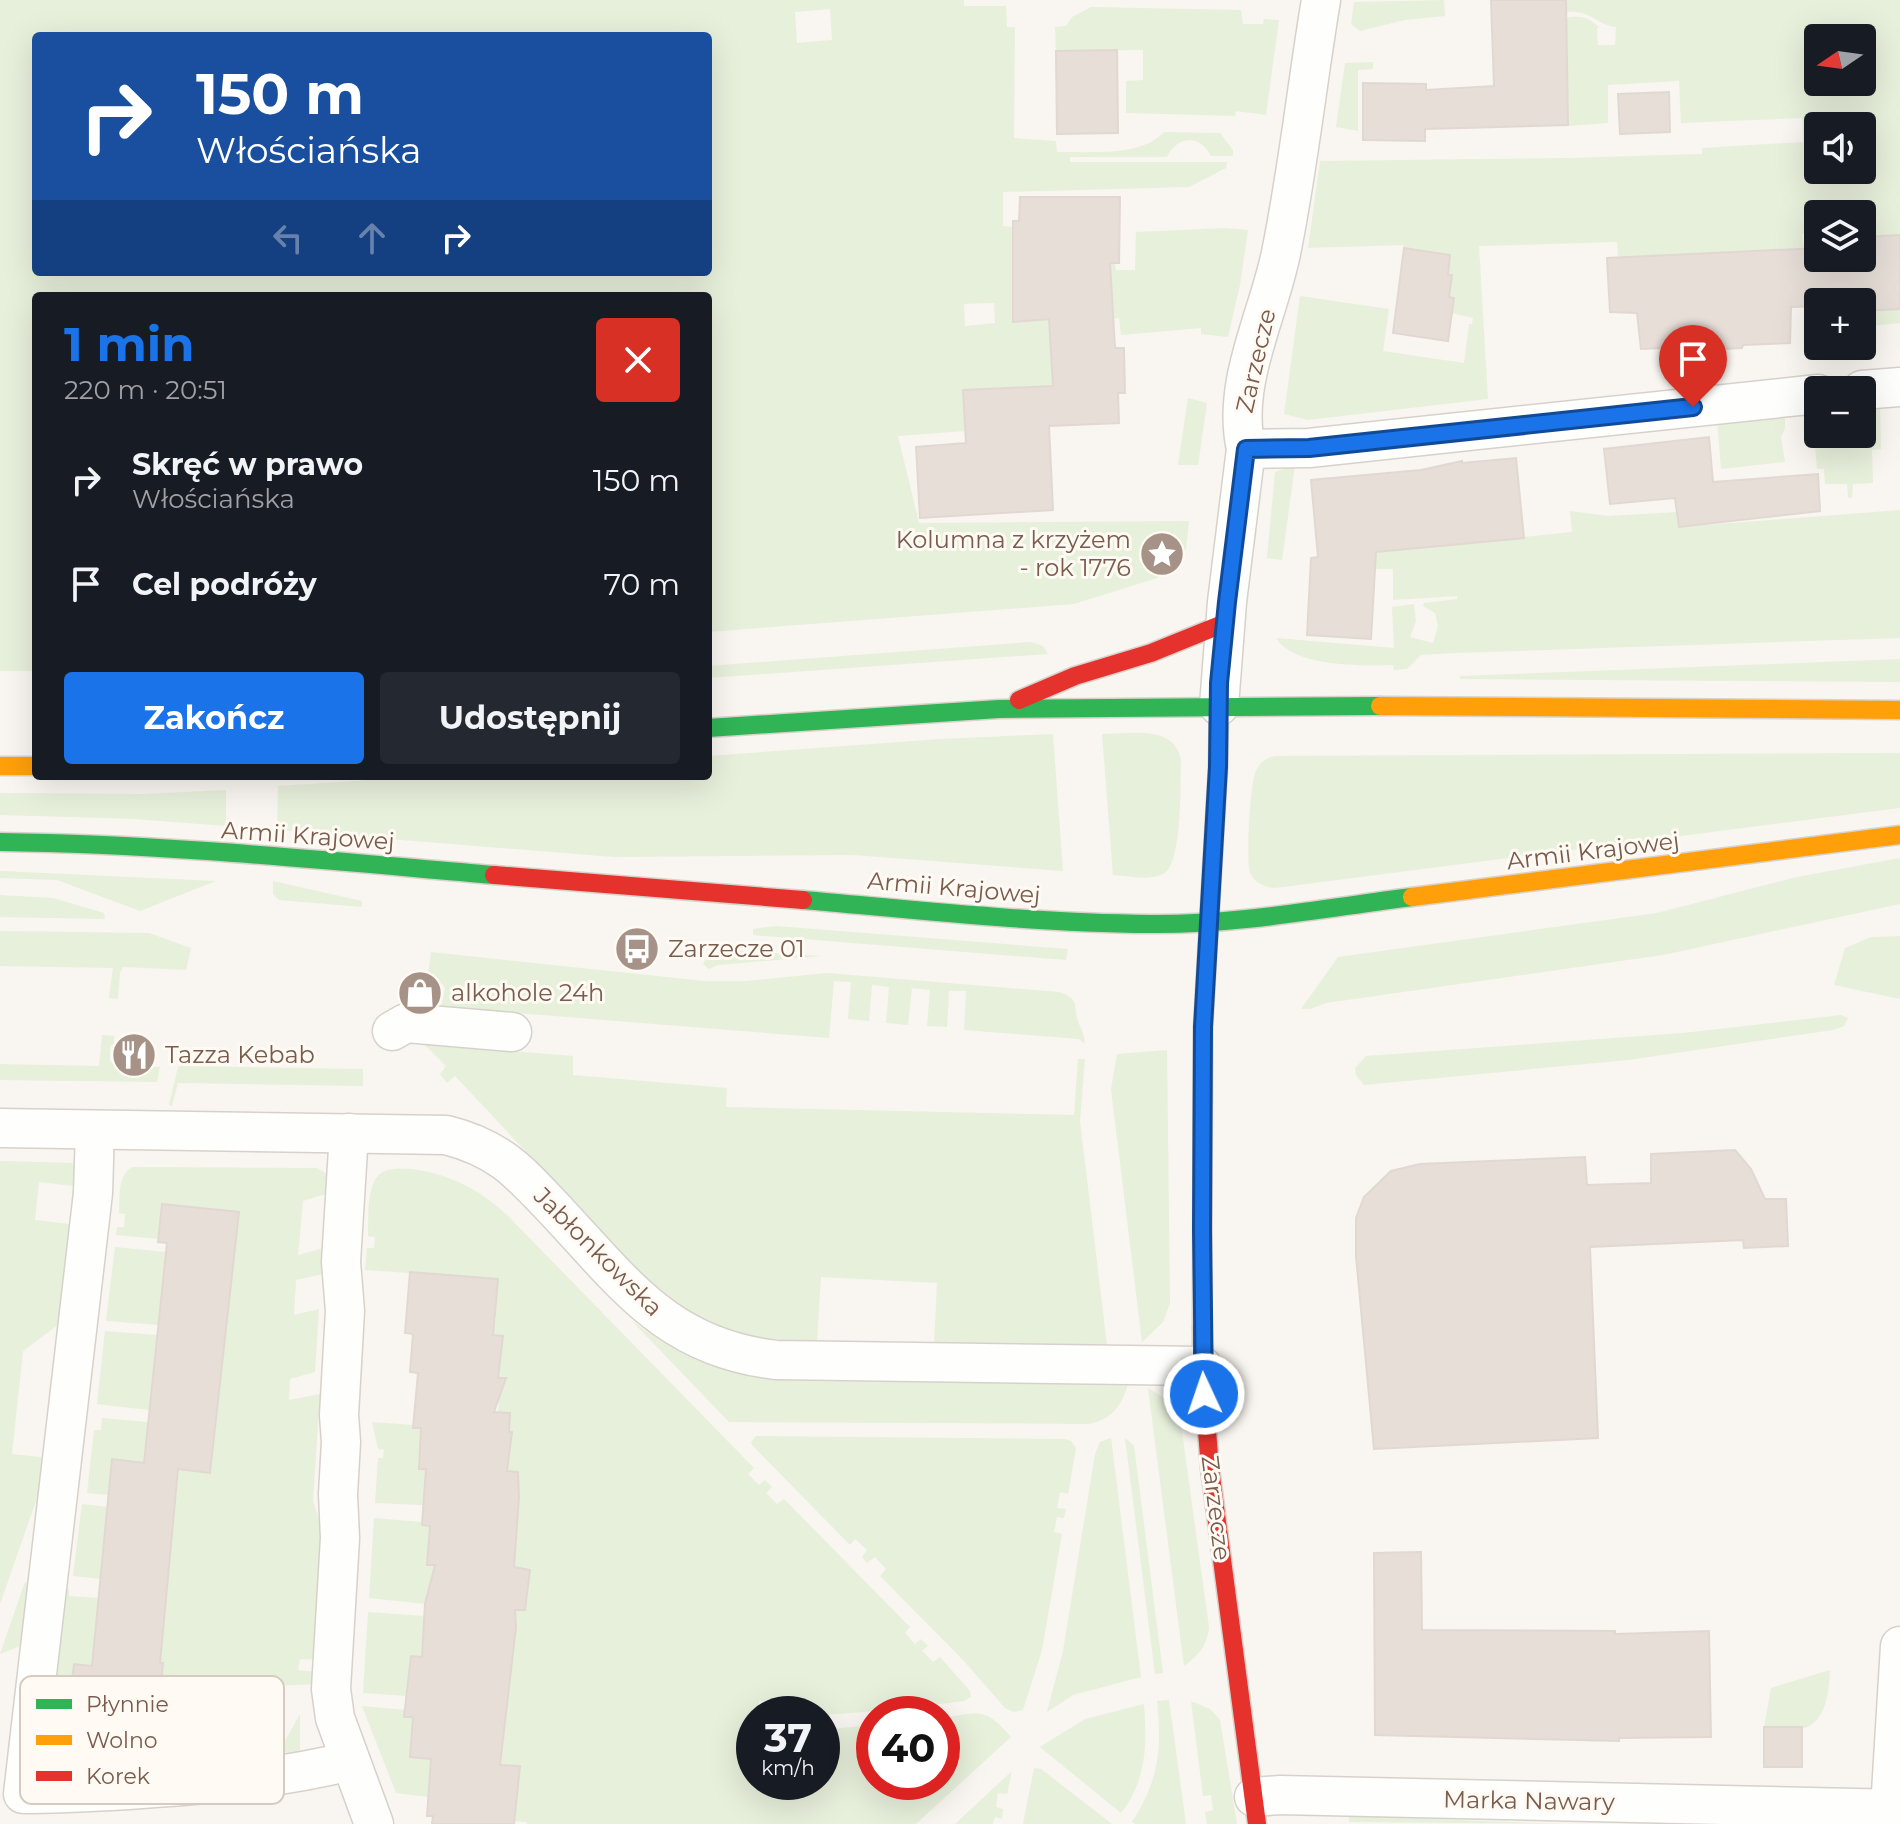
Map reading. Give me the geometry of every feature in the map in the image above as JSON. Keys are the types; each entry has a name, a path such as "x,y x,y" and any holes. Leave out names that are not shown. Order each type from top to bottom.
{"main road":[{"path":"999,709 1075,676 1151,653 1225,623"},
{"path":"712,728 999,709 1219,706 1900,710"},
{"name":"Zarzecze","path":"1219,706 1202,1081 1202,1366 1210,1469 1256,1811"},
{"path":"0,766 32,766"},
{"name":"Armii Krajowej","path":"0,842 71,843 252,855 1081,922 1208,921 1383,902 1900,835"}],"street":[{"name":"Zarzecze","path":"1219,706 1225,623 1246,449 1242,429 1244,391 1283,244 1321,0"},
{"path":"1876,389 1900,387"},
{"path":"1246,449 1309,448 1804,395"},
{"path":"392,1031 406,1023 512,1032"},
{"name":"Jabłonkowska","path":"0,1128 446,1135 492,1151 530,1183 631,1292 693,1338 719,1349 776,1360 1202,1366"},
{"path":"37,1676 93,1193 95,1130"},
{"path":"349,1133 341,1262 345,1311 339,1415 340,1538 331,1689 335,1718 374,1824"},
{"path":"1895,1809 1900,1646"},
{"path":"284,1776 350,1761"},
{"name":"Marka Nawary","path":"1256,1811 1280,1795 1895,1809"}],"green space":[{"path":"0,0 964,0 964,6 1006,6 1007,27 1015,27 1014,138 1056,141 1057,152 1099,152 1142,146 1164,132 1220,133 1233,150 1233,156 1211,156 1201,144 1189,140 1177,144 1167,157 1070,157 1070,162 1227,162 1226,168 1189,187 1003,192 1003,226 1115,263 1116,270 1135,270 1136,232 1224,228 1248,230 1228,337 1201,334 1201,328 1121,335 1119,318 1049,323 1056,426 999,430 963,390 966,431 898,436 919,523 1189,521 1186,549 1179,562 1157,578 1074,604 712,632 712,292 32,292 32,671 0,671","holes":["830,9 832,40 797,43 795,12","994,303 995,323 965,326 964,304"]},
{"path":"1444,0 1445,16 1405,20 1360,31 1351,24 1354,2"},
{"path":"1565,0 1900,0 1900,235 1876,236 1876,200 1804,200 1804,251 1618,258 1617,242 1479,246 1488,399 1308,420 1284,414 1300,296 1389,309 1383,351 1464,363 1469,324 1472,324 1473,318 1452,313 1454,298 1449,297 1449,255 1404,248 1403,245 1308,248 1320,161 1702,154 1702,148 1803,142 1802,118 1681,123 1679,81 1608,85 1608,123 1567,126 1566,18 1591,21 1599,27 1598,45 1615,45 1616,27 1575,12 1566,12"},
{"path":"1091,7 1241,10 1243,24 1263,24 1264,19 1279,20 1266,115 1236,111 1235,116 1126,113 1126,81 1143,80 1143,50 1056,51 1055,27 1066,26 1072,17"},
{"path":"1373,62 1373,69 1358,70 1358,131 1336,127 1345,63"},
{"path":"1900,309 1900,323 1876,326 1876,310"},
{"path":"1188,398 1207,403 1198,465 1178,465"},
{"path":"1876,406 1880,406 1881,449 1872,450 1873,483 1853,484 1852,498 1848,498 1847,484 1825,484 1824,469 1817,469 1815,448 1876,448"},
{"path":"1785,412 1785,428 1781,437 1785,462 1721,469 1717,419"},
{"path":"1295,465 1282,560 1267,558 1275,472"},
{"path":"1900,510 1900,638 1421,655 1407,669 1394,670 1393,665 1347,665 1313,660 1285,648 1276,638 1394,648 1392,607 1414,604 1416,621 1410,637 1433,643 1438,626 1435,613 1423,606 1424,603 1457,599 1457,596 1393,600 1393,569 1375,569 1375,553 1572,532 1570,511 1608,516 1677,512 1679,527"},
{"path":"1031,642 1043,646 1048,654 712,678 712,666"},
{"path":"1900,659 1900,682 1460,679 1460,676"},
{"path":"1053,734 1063,871 853,855 614,857 277,830 278,786 369,780 712,780 712,756"},
{"path":"1102,734 1161,736 1177,749 1181,761 1177,840 1174,856 1163,874 1145,878 1113,875"},
{"path":"1900,753 1900,808 1275,888 1260,884 1250,872 1250,805 1254,778 1261,763 1275,756"},
{"path":"226,790 226,826 133,819 0,815 0,793 145,794"},
{"path":"1900,858 1900,904 1663,955 1301,1009 1338,957 1657,913 1797,877"},
{"path":"0,871 216,881 140,911 57,880 0,878"},
{"path":"273,881 362,901 362,907 279,900 273,894"},
{"path":"0,895 53,898 104,913 105,919 0,917"},
{"path":"776,926 1068,949 1066,960 753,935 753,929"},
{"path":"0,931 149,933 191,948 186,970 123,967 118,999 109,998 113,968 0,966"},
{"path":"1900,936 1900,999 1834,985 1845,948 1871,937"},
{"path":"709,949 822,956 718,965 709,969 703,964"},
{"path":"431,952 704,981 746,981 827,973 1059,992 1074,1001 1085,1044 1079,1039 964,1030 966,991 949,991 947,1027 927,1026 930,990 912,988 908,1025 886,1023 889,987 872,985 869,1021 848,1019 851,982 834,981 829,1038 441,1007 445,988 442,984 427,983"},
{"path":"1841,1015 1848,1018 1844,1026 1833,1030 1628,1060 1364,1085 1355,1068 1366,1056 1683,1033"},
{"path":"102,1035 114,1036 110,1061 114,1064 160,1067 157,1082 0,1080 0,1064 99,1066"},
{"path":"424,1044 573,1056 573,1075 727,1088 726,1107 1074,1115 1078,1059 1085,1059 1080,1121 1107,1345 934,1343 937,1283 821,1277 817,1341 763,1338 721,1328 683,1308 641,1274 455,1076 447,1083 440,1074 446,1066"},
{"path":"1167,1050 1170,1303 1163,1322 1142,1342 1111,1089 1117,1054"},
{"path":"178,1067 363,1069 363,1086 178,1083 172,1106 169,1105"},
{"path":"0,1161 72,1163 76,1167 80,1208 71,1207 73,1186 39,1182 35,1220 78,1225 67,1318 23,1351 12,1454 51,1458 0,1604"},
{"path":"133,1167 317,1168 335,1179 333,1192 303,1201 298,1255 324,1248 323,1274 296,1280 294,1315 319,1309 315,1372 290,1379 289,1400 320,1394 313,1501 325,1538 318,1660 300,1659 298,1670 317,1672 316,1684 284,1685 284,1676 162,1676 163,1664 159,1663 179,1469 211,1472 239,1213 162,1204 159,1239 116,1235 117,1227 124,1227 125,1214 119,1213 120,1193 128,1170"},
{"path":"395,1169 437,1174 462,1184 506,1214 754,1468 748,1474 759,1485 765,1480 772,1487 766,1493 777,1504 784,1499 910,1627 905,1633 915,1644 921,1639 928,1646 922,1651 933,1662 940,1657 970,1691 971,1697 960,1701 960,1696 856,1696 856,1712 840,1714 840,1696 736,1696 736,1800 840,1800 840,1728 856,1727 856,1800 942,1800 916,1824 527,1824 509,1821 517,1805 511,1803 520,1766 497,1762 512,1664 512,1660 508,1660 516,1623 508,1610 525,1610 526,1606 521,1605 518,1567 514,1567 518,1472 505,1470 507,1436 512,1436 512,1433 501,1431 510,1414 498,1412 500,1381 505,1378 494,1378 481,1334 482,1321 496,1321 496,1318 491,1318 498,1279 365,1270 367,1248 374,1248 375,1237 368,1236 371,1190 379,1175"},
{"path":"115,1247 166,1252 159,1325 106,1321"},
{"path":"631,1320 689,1357 728,1371 771,1379 1128,1384 1122,1399 1109,1416 1088,1424 729,1422"},
{"path":"105,1331 157,1335 149,1410 97,1404"},
{"path":"1148,1388 1166,1399 1181,1425 1209,1627 1201,1650 1184,1666"},
{"path":"102,1418 148,1422 144,1463 113,1459 109,1495 87,1493 94,1430 101,1430"},
{"path":"372,1422 421,1428 419,1468 426,1469 423,1505 375,1503 378,1458 383,1458 384,1450 378,1449"},
{"path":"756,1436 1071,1441 1076,1448 1068,1494 1060,1492 1057,1508 1066,1509 1064,1518 1057,1517 1054,1532 1062,1534 1042,1650 1023,1710 1014,1712 1005,1708 964,1661 880,1576 886,1569 875,1557 867,1563 862,1557 867,1550 855,1539 850,1545 752,1445"},
{"path":"1111,1438 1141,1677 1073,1695 1047,1712 1063,1651 1095,1454 1100,1442"},
{"path":"1125,1438 1134,1446 1163,1673 1155,1674"},
{"path":"82,1504 108,1507 100,1579 73,1576"},
{"path":"374,1518 422,1522 422,1525 430,1526 427,1564 437,1566 425,1604 369,1598"},
{"path":"25,1582 35,1584 28,1643 0,1654"},
{"path":"60,1588 69,1589 69,1596 99,1598 92,1666 74,1664 72,1676 50,1676"},
{"path":"368,1612 425,1616 422,1657 411,1656 407,1696 363,1693"},
{"path":"1830,1670 1828,1692 1817,1720 1807,1727 1795,1729 1764,1727 1771,1688"},
{"path":"1169,1700 1186,1824 1135,1824 1132,1822 1148,1792 1156,1764 1159,1735 1157,1701"},
{"path":"1191,1701 1210,1709 1220,1720 1237,1824 1207,1824 1205,1812 1213,1810 1211,1795 1203,1796"},
{"path":"1144,1704 1143,1761 1136,1788 1121,1813 1040,1747 1085,1719"},
{"path":"362,1706 406,1710 413,1717 410,1756 431,1759 429,1797 396,1793"},
{"path":"300,1714 300,1751 284,1753 284,1739"},
{"path":"960,1715 987,1716 1011,1737 960,1784"},
{"path":"1034,1768 1041,1769 1112,1824 1023,1824"},
{"path":"1012,1771 1007,1794 998,1793 996,1807 1003,1809 1002,1819 995,1817 993,1824 955,1824"},
{"path":"1349,1816 1567,1824 1349,1822"}],"building":[{"path":"1491,0 1566,0 1568,125 1425,129 1425,141 1363,140 1363,83 1426,84 1426,90 1494,86"},
{"path":"1117,50 1118,133 1057,134 1056,51"},
{"path":"1669,92 1670,132 1620,134 1618,94"},
{"path":"1020,197 1120,197 1119,263 1110,263 1115,348 1124,348 1125,393 1118,393 1119,423 1049,426 1053,510 920,518 916,447 966,443 963,390 1053,386 1049,319 1013,322 1013,221 1019,221"},
{"path":"1900,235 1900,309 1876,310 1876,288 1804,288 1804,307 1791,307 1790,343 1704,350 1688,347 1641,349 1637,313 1610,312 1607,258 1804,249 1804,272 1876,272 1876,236"},
{"path":"1404,248 1450,255 1448,275 1452,275 1449,297 1454,298 1448,341 1393,333"},
{"path":"1709,437 1713,482 1818,474 1820,511 1679,527 1675,498 1610,504 1604,449"},
{"path":"1516,458 1524,538 1376,552 1371,639 1307,635 1311,558 1318,557 1311,480 1421,470 1462,461"},
{"path":"1735,1150 1751,1169 1765,1199 1786,1199 1788,1246 1744,1248 1743,1240 1590,1247 1598,1438 1374,1449 1356,1256 1356,1218 1364,1197 1391,1171 1420,1164 1585,1157 1587,1185 1651,1183 1651,1154"},
{"path":"162,1204 239,1212 210,1473 178,1469 160,1663 163,1663 162,1676 72,1676 74,1664 92,1666 112,1459 144,1463 167,1243 158,1242"},
{"path":"410,1272 498,1279 493,1335 503,1336 498,1378 506,1378 494,1412 510,1413 509,1432 512,1432 507,1471 518,1472 519,1497 514,1567 530,1570 525,1610 515,1610 516,1627 500,1765 520,1766 514,1824 432,1824 433,1816 427,1816 431,1759 410,1757 413,1717 404,1717 411,1656 422,1657 425,1604 435,1565 427,1565 430,1526 422,1525 426,1469 419,1469 421,1428 413,1428 418,1373 410,1372 413,1334 405,1333"},
{"path":"1421,1552 1422,1630 1615,1631 1615,1634 1709,1631 1711,1737 1619,1738 1619,1741 1375,1735 1374,1553"},
{"path":"1764,1727 1802,1727 1802,1767 1764,1767"}],"traffic: fast":[{"path":"712,728 999,709 1380,706"},
{"path":"0,842 186,850 494,875"},
{"path":"803,900 1020,919 1183,924 1248,919 1412,897"}],"traffic: slow":[{"path":"1202,1328 1203,1027 1219,706"},
{"path":"1380,706 1900,710"},
{"path":"0,766 32,766"},
{"path":"1412,897 1900,835"}],"traffic: jam":[{"path":"1019,700 1075,676 1151,653 1225,623"},
{"path":"494,875 803,900"},
{"path":"1202,1328 1210,1469 1257,1824"}],"place":[{"name":"Kolumna z krzyżem - rok 1776","path":"1162,554"},
{"name":"Zarzecze 01","path":"637,949"},
{"name":"alkohole 24h","path":"420,993"},
{"name":"Tazza Kebab","path":"134,1055"}],"route":[{"path":"1204,1394 1203,1027 1218,767 1219,683 1246,449 1309,448 1693,407"}]}
